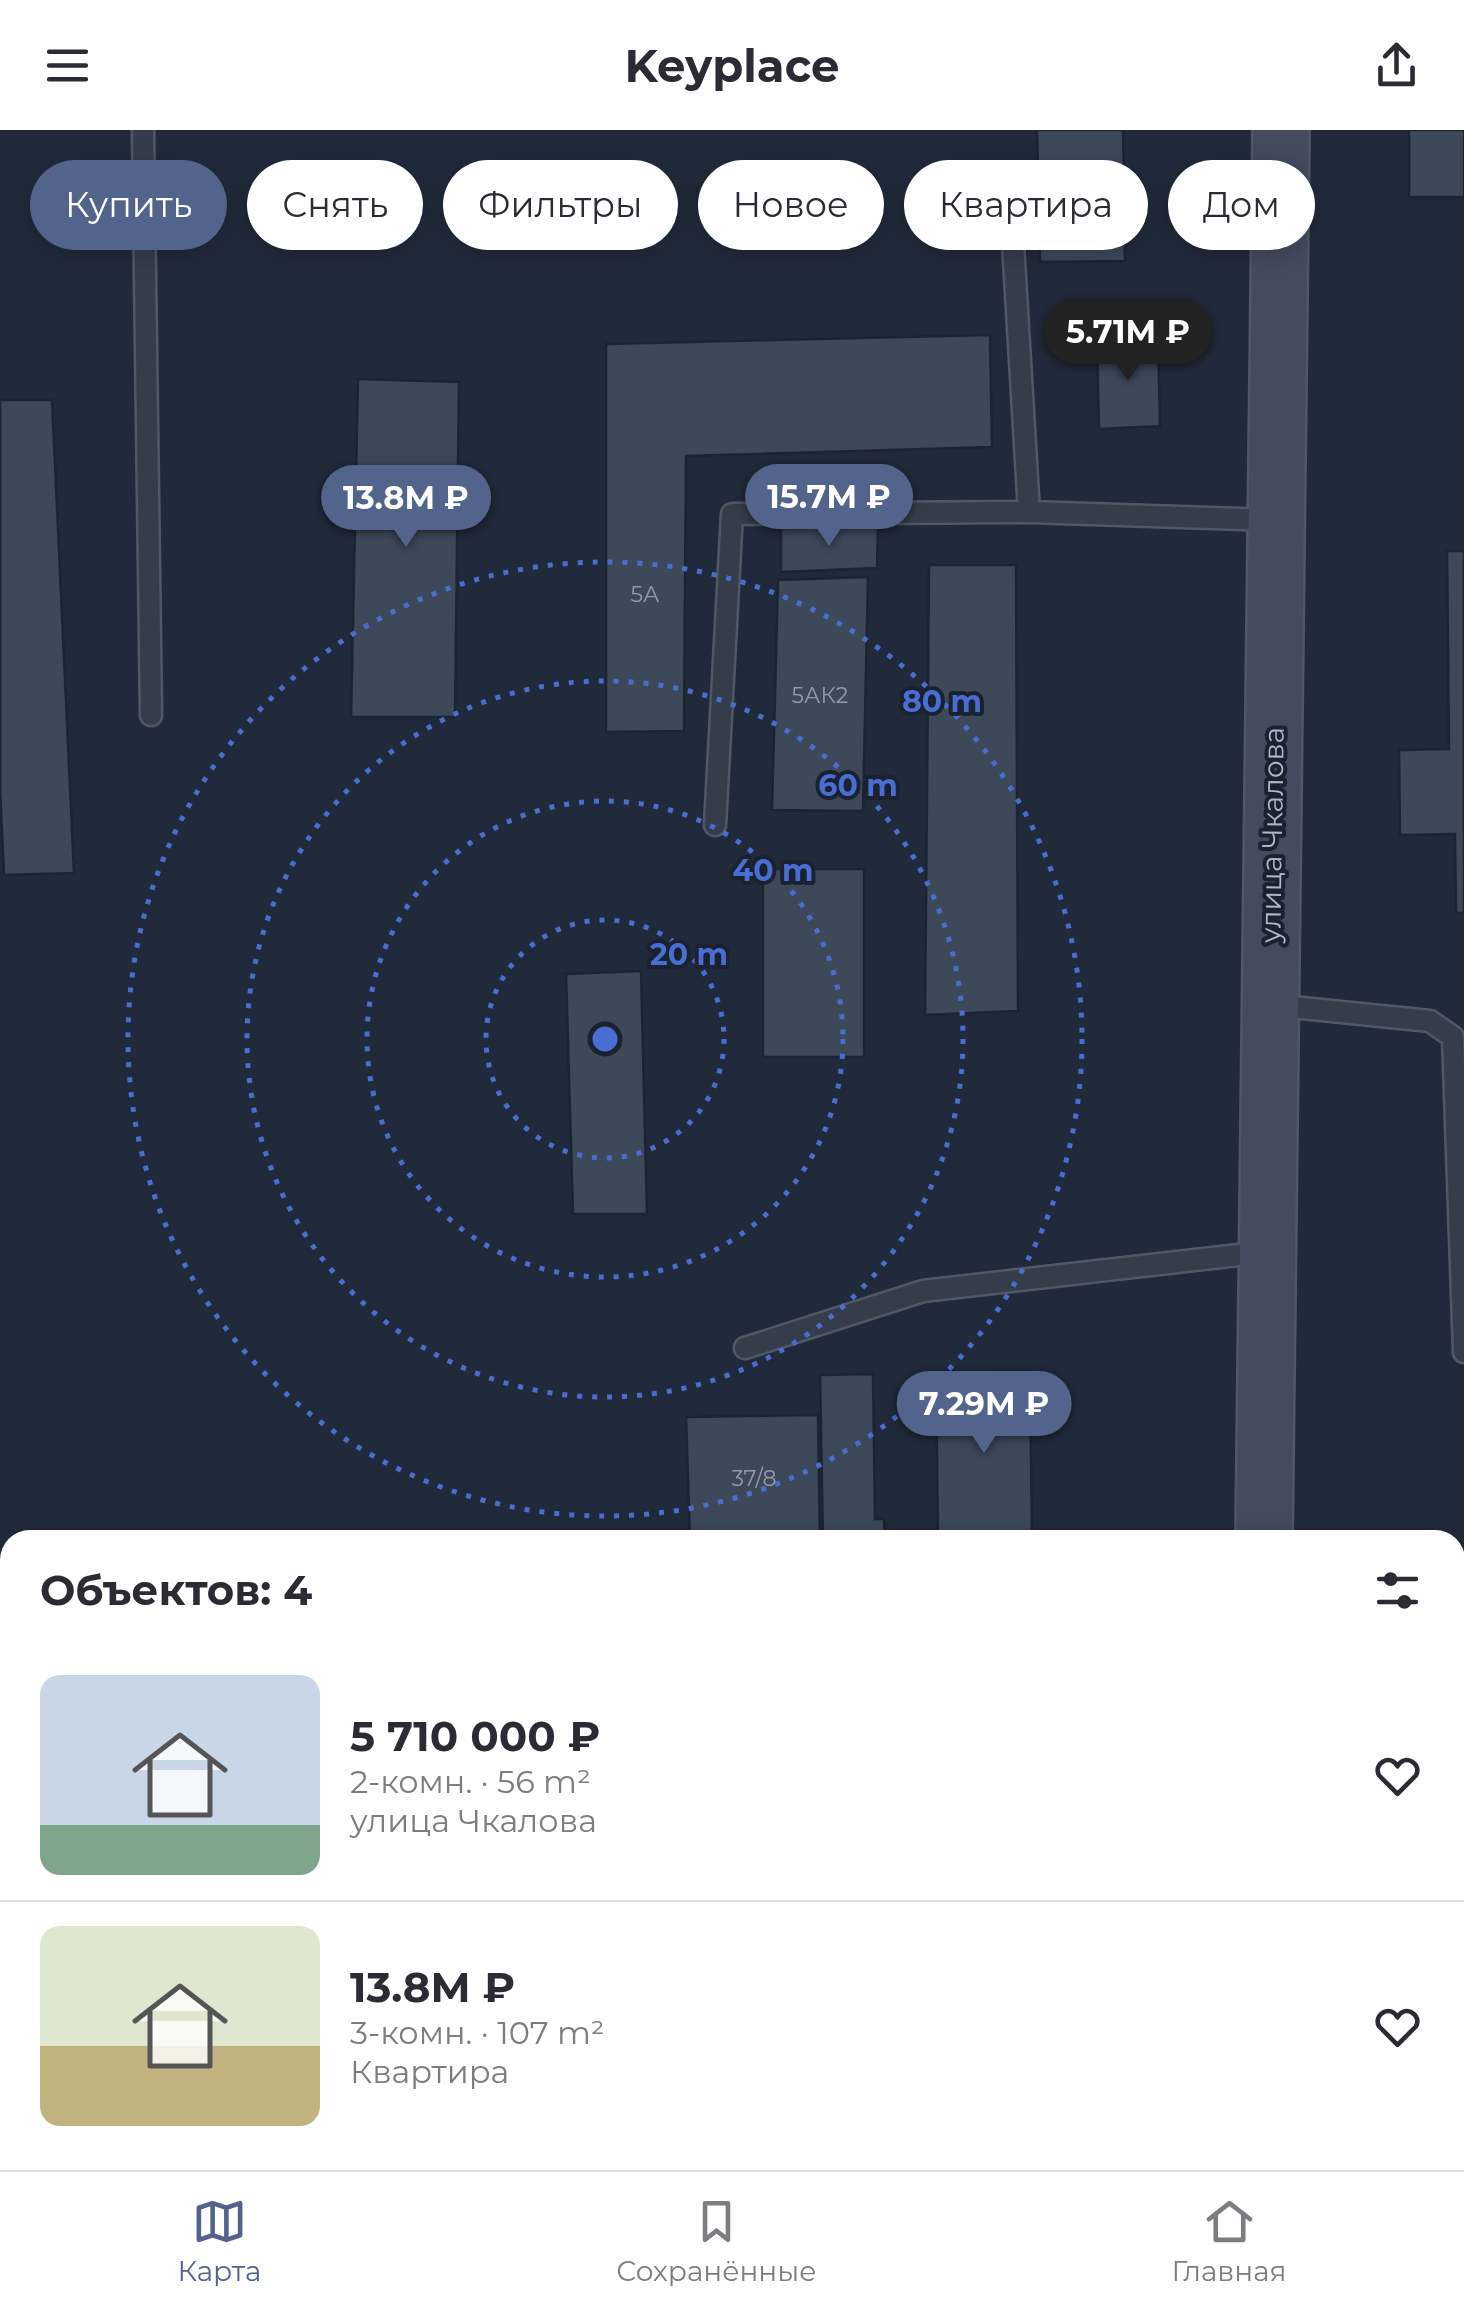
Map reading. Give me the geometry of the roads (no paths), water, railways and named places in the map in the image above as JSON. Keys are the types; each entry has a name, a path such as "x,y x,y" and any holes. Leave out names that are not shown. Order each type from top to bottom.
{"street":[{"name":"улица Чкалова","path":"1264,1530 1280,130"}],"lane":[{"path":"143,130 151,715"},
{"path":"1014,250 1030,512"},
{"path":"715,825 732,514 1030,512 1276,520"},
{"path":"1270,1005 1430,1021 1453,1037 1464,1352"},
{"path":"745,1348 924,1291 1267,1251"}]}
